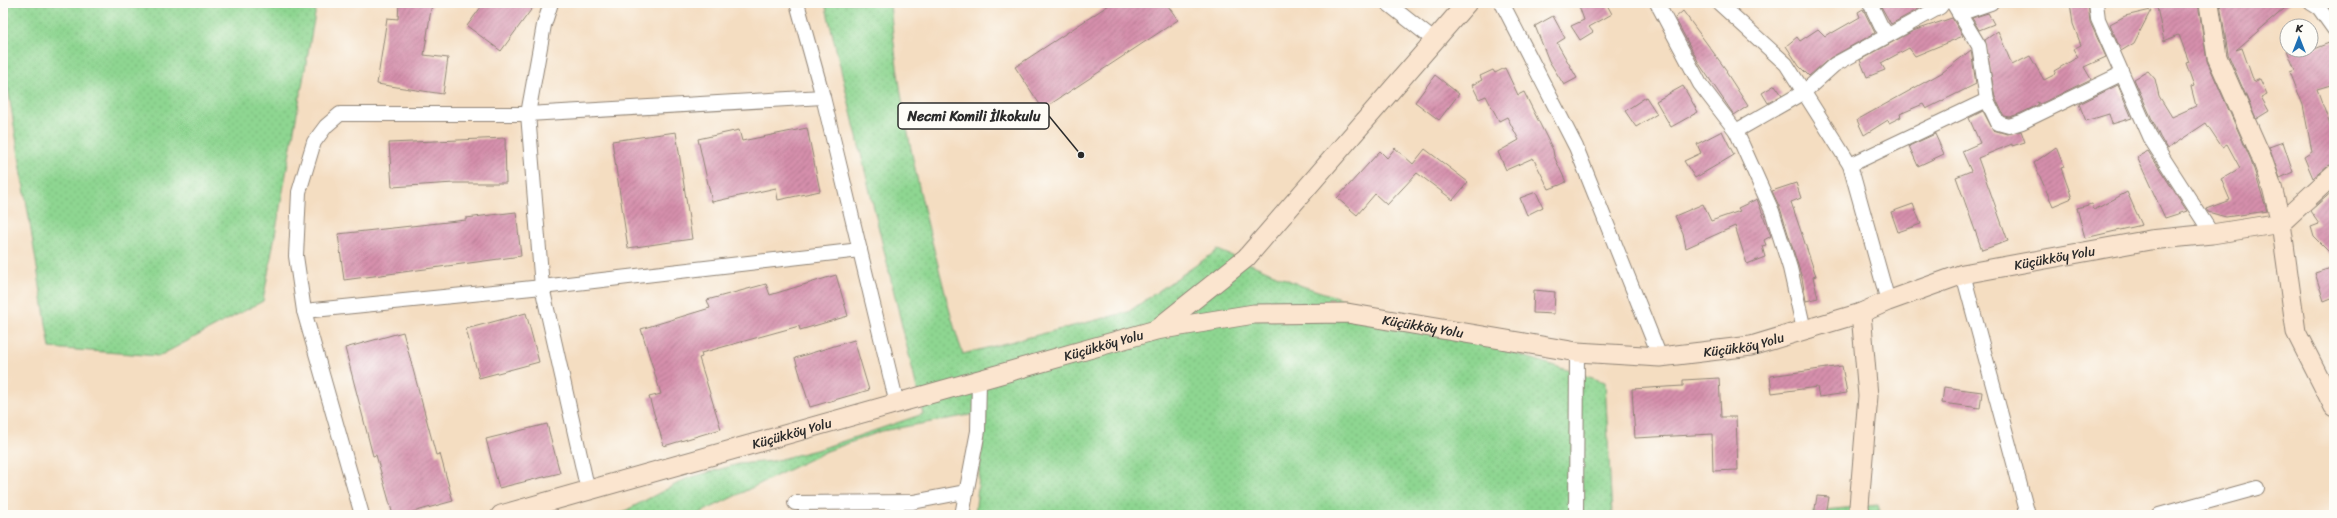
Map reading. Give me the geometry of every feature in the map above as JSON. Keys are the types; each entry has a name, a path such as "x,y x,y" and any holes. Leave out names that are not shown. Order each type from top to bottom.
{"main road":[{"path":"1156,330 1246,258 1467,3"},
{"path":"2209,3 2217,57 2261,156 2272,187 2281,223 2296,332 2334,407"},
{"path":"2281,223 2334,174"},
{"name":"Küçükköy Yolu","path":"501,515 1156,330 1254,314 1347,313 1577,352 1660,357 1751,346 1861,313 1888,301 1963,274 2150,240 2212,234 2281,223"},
{"path":"1860,515 1858,506 1868,396 1861,313"}],"street":[{"path":"551,3 544,25 528,114 542,287 588,491"},
{"path":"797,3 823,97 896,404"},
{"path":"1387,3 1435,41"},
{"path":"1502,3 1576,147 1660,357"},
{"path":"1657,3 1700,84 1736,131 1772,211 1790,268 1804,330"},
{"path":"1719,3 1786,64 1850,165 1888,301"},
{"path":"1870,3 1881,26 1888,35"},
{"path":"1990,3 1956,8 1979,46 1987,100 1998,123 2009,126 2022,122 2122,74"},
{"path":"2096,3 2098,19 2152,141 2212,234"},
{"path":"2311,3 2318,8 2334,29"},
{"path":"1736,131 1804,92 1834,65 1888,35 1936,5"},
{"path":"362,515 304,311 296,256 299,192 314,142 331,122 340,114 528,114 823,97"},
{"path":"1850,165 1987,100"},
{"path":"304,311 542,287 860,250"},
{"path":"1963,274 2028,515"},
{"path":"1576,515 1577,352"},
{"path":"962,515 965,492 978,431 979,380"},
{"path":"2159,515 2257,488"},
{"path":"795,503 913,502 965,492"}],"green space":[{"path":"3,3 317,3 263,301 159,356 50,348 3,57"},
{"path":"825,3 890,3 897,68 914,165 955,331 963,354 1128,312 1218,250 1302,286 1605,382 1612,515 975,515 986,412 882,431 827,451 696,515 617,515 688,478 739,464 773,461 820,449 923,414"},
{"path":"1878,505 1881,515 1813,515 1813,511"}],"building":[{"path":"399,3 432,3 424,55 448,58 443,94 377,84 387,18 398,19"},
{"path":"484,3 536,3 501,51 467,26"},
{"path":"1112,3 1166,3 1178,20 1043,109 1015,67"},
{"path":"1578,3 1606,3 1612,14 1589,27 1593,32 1580,40 1571,26 1584,20"},
{"path":"1879,3 1930,3 1891,24"},
{"path":"2070,3 2088,3 2090,22 2106,57 2084,67 2091,79 2040,104 2037,102 2038,105 2019,114 2009,117 2004,116 1995,97 1985,40 1998,31 2012,65 2030,56 2044,80 2056,74 2054,71 2078,57 2073,49 2081,45 2073,24"},
{"path":"2156,3 2198,3 2207,61 2251,160 2267,211 2226,217 2208,212 2206,209 2230,200 2221,179 2240,168 2227,144 2222,147 2206,123 2167,149 2160,137 2134,79 2148,71 2155,79 2159,96 2172,117 2196,106 2191,87 2194,86 2186,63 2189,62 2179,35 2164,41"},
{"path":"2220,3 2291,3 2236,50 2242,48 2254,82 2260,79 2267,94 2261,97 2269,111 2256,119 2228,54"},
{"path":"1863,9 1875,33 1830,58 1809,76 1799,66 1786,46 1797,37 1800,41 1818,29 1825,36 1831,32 1832,33 1860,17 1858,12"},
{"path":"2151,10 2134,43 2121,51 2110,24 2125,16"},
{"path":"1683,11 1727,71 1726,72 1748,106 1734,115 1700,65 1675,18"},
{"path":"1988,13 1994,24 1979,30 1972,18"},
{"path":"1553,16 1565,38 1557,43 1577,78 1564,85 1549,61 1535,26"},
{"path":"1952,18 1963,36 1915,56 1909,48 1881,63 1885,70 1867,77 1860,60 1913,31"},
{"path":"2334,41 2334,84 2317,89 2334,136 2334,163 2327,166 2313,178 2304,157 2312,152 2303,105 2290,72 2295,70 2290,58 2319,58 2319,47"},
{"path":"1971,50 1976,84 1926,109 1923,104 1900,114 1901,117 1889,123 1888,120 1864,135 1857,120 1943,72"},
{"path":"1505,68 1518,95 1524,92 1553,150 1554,156 1566,182 1549,189 1533,158 1506,170 1498,152 1519,140 1507,117 1499,121 1486,96 1479,99 1472,85 1482,80 1480,76 1493,70 1495,73"},
{"path":"1435,75 1459,94 1439,120 1415,102"},
{"path":"1775,85 1782,95 1768,103 1762,93"},
{"path":"2118,85 2132,118 2112,124 2109,114 2086,121 2079,104"},
{"path":"1683,86 1698,112 1671,127 1656,101"},
{"path":"1646,97 1657,114 1636,127 1625,111"},
{"path":"1983,111 1993,130 2007,134 2021,131 2025,142 2012,146 2012,144 1978,158 2008,241 1982,250 1956,177 1971,171 1962,151 1980,143 1969,118"},
{"path":"807,128 820,191 778,200 776,188 712,202 698,139 739,130 742,141"},
{"path":"1722,131 1734,155 1695,178 1684,161 1701,153 1697,144"},
{"path":"676,132 692,239 628,248 612,141"},
{"path":"1935,134 1944,154 1918,166 1909,146"},
{"path":"505,138 506,183 454,183 392,187 389,143"},
{"path":"2283,142 2293,172 2280,178 2269,147"},
{"path":"2056,147 2064,167 2061,168 2072,198 2053,206 2034,163"},
{"path":"1395,148 1413,164 1425,149 1468,182 1453,200 1417,173 1387,205 1375,194 1357,215 1337,198 1380,151 1387,158"},
{"path":"2148,151 2187,211 2165,218 2137,157"},
{"path":"1796,183 1801,198 1791,202 1816,276 1813,277 1818,298 1806,301 1802,278 1780,208 1772,191"},
{"path":"2334,190 2334,257 2314,237 2311,227 2319,224 2310,211"},
{"path":"1536,192 1543,207 1527,215 1520,198"},
{"path":"2127,192 2142,225 2085,238 2077,208 2092,204 2094,210"},
{"path":"1757,199 1771,236 1764,240 1766,245 1762,246 1765,257 1747,264 1735,226 1686,248 1683,233 1675,216 1703,204 1711,221 1740,211 1738,208"},
{"path":"1913,204 1921,224 1898,232 1891,212"},
{"path":"516,212 521,256 344,280 338,234 466,220 466,218"},
{"path":"2334,267 2334,297 2324,301 2315,273"},
{"path":"836,275 848,316 800,330 799,326 701,353 702,357 699,358 721,429 664,446 649,397 661,394 641,329 710,308 707,300 766,284 770,295"},
{"path":"1534,290 1555,292 1554,314 1533,313"},
{"path":"526,313 539,362 479,378 466,329"},
{"path":"403,332 436,455 440,454 453,501 402,515 393,515 376,455 373,456 345,348"},
{"path":"854,340 869,390 810,407 795,358"},
{"path":"1842,366 1847,393 1819,397 1817,387 1772,393 1770,376"},
{"path":"1719,378 1721,417 1736,417 1738,470 1713,471 1712,434 1635,438 1632,389 1683,386 1683,380"},
{"path":"1944,387 1982,392 1980,408 1942,403"},
{"path":"547,424 560,473 499,488 486,439"},
{"path":"1817,496 1829,497 1826,515 1814,515"}],"place":[{"name":"Necmi Komili İlkokulu","path":"1081,155"}]}
